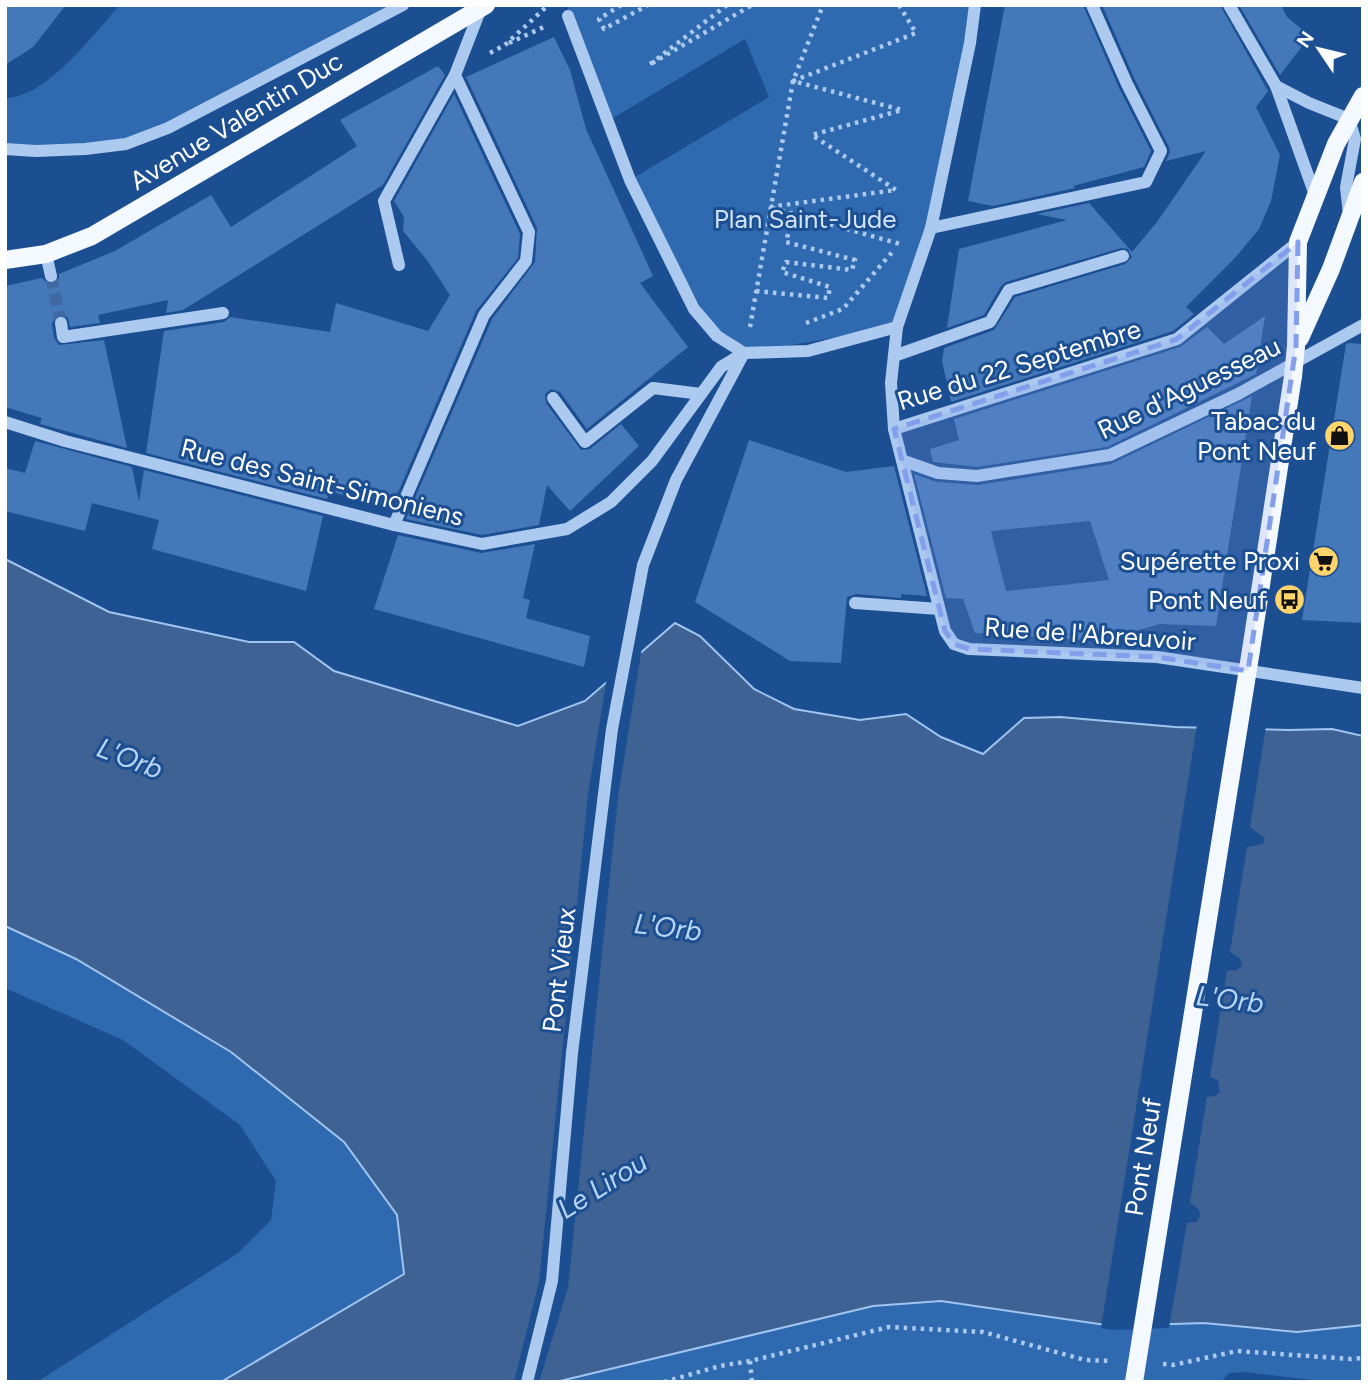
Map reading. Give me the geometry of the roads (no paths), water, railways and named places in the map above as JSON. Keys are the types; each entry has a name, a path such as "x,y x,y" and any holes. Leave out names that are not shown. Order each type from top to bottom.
{"main road":[{"name":"Avenue Valentin Duc","path":"5,260 47,254 92,236 483,7"},
{"path":"1296,346 1298,242 1315,195 1349,119 1363,96"},
{"path":"1296,346 1331,269 1363,182"},
{"name":"Pont Neuf","path":"1133,1382 1251,650 1296,346"}],"street":[{"path":"5,149 85,149 126,144 168,128 403,5"},
{"path":"568,16 630,180 694,309 717,336 744,353 808,351 897,327 931,228 975,5"},
{"path":"931,228 1146,182 1161,150 1127,85 1092,5"},
{"path":"1229,5 1276,86 1315,195"},
{"path":"398,265 384,201 454,75 483,7"},
{"path":"394,525 484,315 526,261 529,232 454,75"},
{"path":"1276,86 1349,119 1355,139 1346,187 1349,215"},
{"name":"Rue du 22 Septembre","path":"897,327 891,383 894,429 1177,339 1298,242"},
{"path":"47,254 51,276"},
{"path":"894,356 990,322 1009,290 1124,256"},
{"path":"61,323 63,337 223,313"},
{"name":"Rue d'Aguesseau","path":"904,461 938,473 977,476 1110,455 1238,394 1363,325"},
{"name":"Rue des Saint-Simoniens","path":"5,422 65,441 394,525 482,544 567,529 611,502 652,461 721,367 744,353"},
{"name":"Pont Vieux","path":"527,1382 552,1281 572,1053 610,742 643,565 676,480 744,353"},
{"path":"553,398 585,442 653,388 701,394"},
{"name":"Rue de l'Abreuvoir","path":"894,429 945,631 954,644 970,649 1157,657 1363,688"},
{"path":"855,603 939,608"}],"water":[{"path":"5,559 109,612 249,642 294,642 334,671 518,726 585,701 675,623 700,636 754,689 794,709 860,720 906,714 941,737 983,754 1024,718 1060,717 1175,727 1332,729 1363,736 1363,1325 1297,1332 1204,1323 1113,1326 941,1301 873,1306 556,1382 221,1382 404,1274 397,1215 344,1142 231,1052 76,959 5,926"}],"tunnel":[{"path":"51,276 61,323"}],"place":[{"name":"Tabac du Pont Neuf","path":"1339,436"},
{"name":"Supérette Proxi","path":"1323,561"},
{"name":"Pont Neuf","path":"1290,600"}],"park label":[{"name":"Plan Saint-Jude","path":"805,219"}],"water label":[{"name":"L'Orb","path":"130,758"},
{"name":"L'Orb","path":"668,927"},
{"name":"L'Orb","path":"1230,999"},
{"name":"Le Lirou","path":"602,1185"}]}
